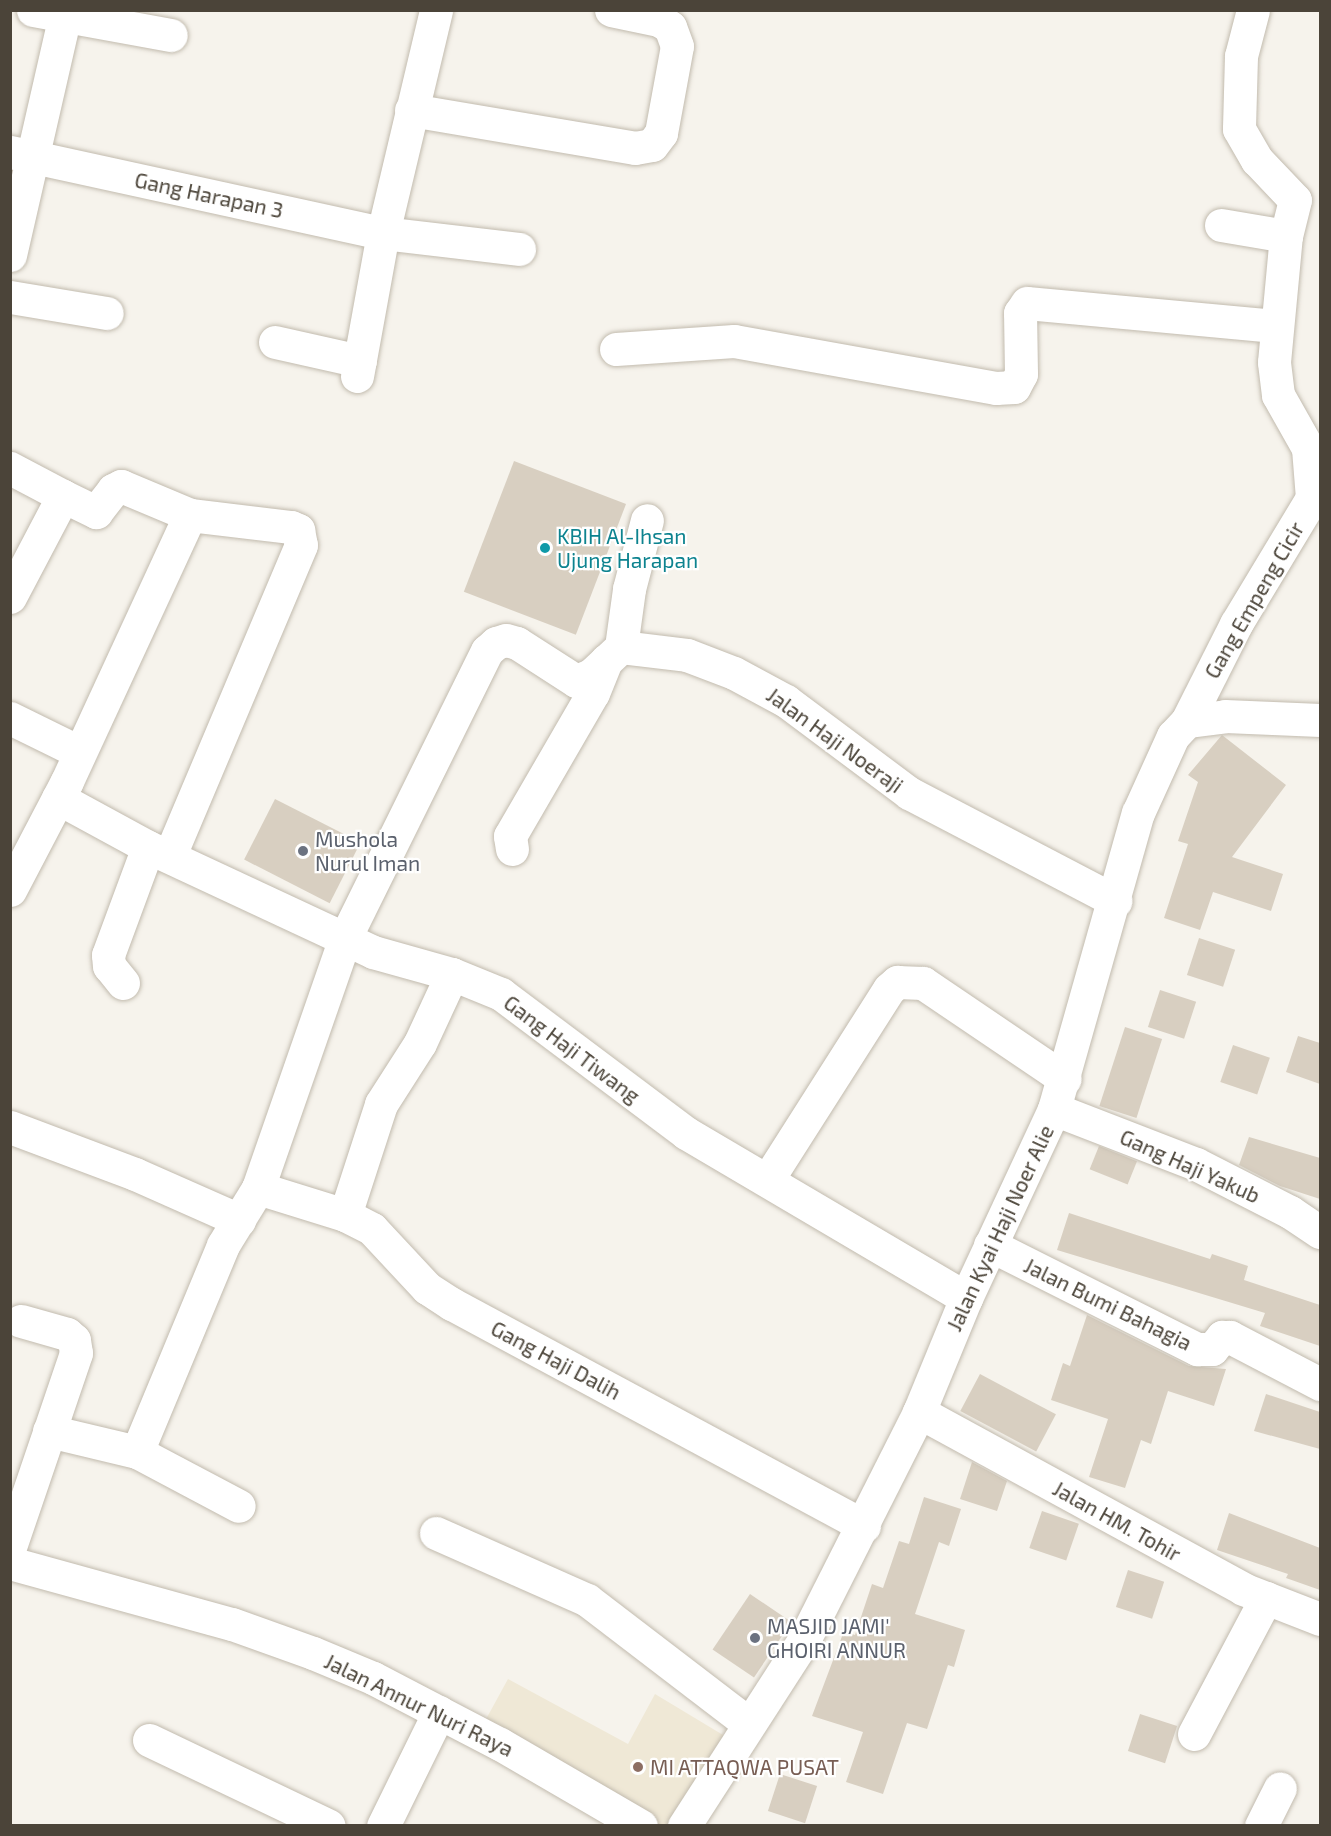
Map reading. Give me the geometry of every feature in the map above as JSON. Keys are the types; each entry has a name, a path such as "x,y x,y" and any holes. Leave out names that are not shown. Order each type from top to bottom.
{"street":[{"path":"33,10 66,14 171,35"},
{"path":"275,342 359,368 383,233 436,10"},
{"path":"411,110 635,148 652,145 661,133 677,46 670,27 659,20 611,10"},
{"path":"1253,10 1241,56 1239,129 1257,160 1308,197"},
{"path":"10,255 23,155 66,14"},
{"name":"Gang Harapan 3","path":"23,155 383,233 519,249"},
{"name":"Gang Empeng Cicir","path":"1187,721 1312,482 1308,448 1278,395 1275,326 1286,236 1308,197"},
{"path":"1221,225 1286,236"},
{"path":"10,297 107,313"},
{"path":"616,349 734,341 996,388 1014,387 1021,374 1020,313 1027,303 1275,326"},
{"path":"10,468 96,512 113,490 121,486 190,515 291,527 301,537 159,851 108,955 109,966 123,983"},
{"path":"10,597 63,496"},
{"path":"10,890 58,798 190,515"},
{"path":"512,849 510,836 593,693 614,651 647,520"},
{"path":"137,1452 224,1245 258,1188 346,936 487,651 506,640 517,643 576,681 591,675 614,651"},
{"name":"Jalan Haji Noeraji","path":"614,651 687,655 734,673 786,701 909,793 1116,901"},
{"path":"1187,721 1225,716 1320,720"},
{"path":"10,718 79,752"},
{"name":"Jalan Kyai Haji Noer Alie","path":"684,1826 748,1723 805,1638 864,1526 919,1412 966,1298 1054,1109 1116,901 1138,813 1155,769 1173,736 1187,721"},
{"name":"Gang Haji Tiwang","path":"58,798 159,851 346,936 373,952 452,974 501,994 662,1117 966,1298"},
{"path":"345,1215 381,1104 420,1043 452,974"},
{"path":"768,1179 889,989 897,982 923,983 1065,1078"},
{"name":"Gang Haji Yakub","path":"1054,1109 1196,1164 1290,1212 1320,1232"},
{"path":"10,1127 135,1174 239,1220"},
{"name":"Gang Haji Dalih","path":"258,1188 345,1215 372,1229 427,1288 452,1304 864,1526"},
{"name":"Jalan Bumi Bahagia","path":"990,1245 1197,1349 1212,1349 1226,1336 1320,1384"},
{"path":"10,1547 76,1353 74,1340 67,1334 21,1322"},
{"name":"Jalan HM. Tohir","path":"919,1412 1266,1598 1320,1619"},
{"path":"49,1431 137,1452 238,1506"},
{"path":"436,1533 586,1600 748,1723"},
{"name":"Jalan Annur Nuri Raya","path":"10,1563 232,1624 373,1678 439,1712 641,1826"},
{"path":"1194,1734 1266,1598"},
{"path":"383,1826 439,1712"},
{"path":"149,1740 329,1826"},
{"path":"1261,1826 1280,1788"}],"shaded area":[{"name":"MI ATTAQWA PUSAT","path":"508,1679 628,1744 655,1694 733,1741 678,1825 655,1825 485,1721"}],"building":[{"name":"KBIH Al-Ihsan Ujung Harapan","path":"514,461 626,504 576,635 464,592"},
{"path":"1222,735 1286,785 1232,857 1283,874 1271,911 1213,892 1200,930 1164,918 1188,844 1178,841 1198,782 1188,775"},
{"name":"Mushola Nurul Iman","path":"275,799 361,843 330,903 244,860"},
{"path":"1199,938 1235,950 1223,987 1187,975"},
{"path":"1160,990 1196,1002 1184,1039 1148,1027"},
{"path":"1125,1027 1162,1039 1136,1118 1099,1106"},
{"path":"1298,1036 1320,1043 1320,1084 1286,1072"},
{"path":"1233,1045 1270,1058 1257,1095 1220,1082"},
{"path":"1249,1137 1320,1158 1320,1199 1280,1186 1239,1165"},
{"path":"1099,1146 1137,1161 1128,1185 1090,1169"},
{"path":"1069,1213 1210,1259 1212,1254 1248,1266 1244,1280 1320,1305 1320,1346 1260,1326 1265,1313 1057,1250"},
{"path":"1087,1315 1189,1366 1226,1369 1214,1406 1168,1391 1151,1444 1141,1440 1125,1488 1089,1477 1108,1419 1051,1400 1063,1363 1070,1366"},
{"path":"980,1374 1056,1414 1036,1451 960,1411"},
{"path":"1266,1394 1320,1412 1320,1449 1254,1431"},
{"path":"972,1462 1007,1481 997,1511 960,1499"},
{"path":"924,1497 961,1509 949,1546 939,1542 915,1614 965,1630 954,1667 948,1665 927,1729 907,1723 883,1794 846,1782 863,1732 812,1716 844,1631 855,1635 872,1584 883,1588 899,1541 909,1544"},
{"path":"1042,1511 1079,1524 1066,1561 1029,1548"},
{"path":"1229,1513 1320,1548 1320,1590 1286,1578 1288,1574 1217,1550"},
{"path":"1128,1570 1164,1582 1152,1619 1116,1607"},
{"name":"MASJID JAMI' GHOIRI ANNUR","path":"750,1594 791,1622 754,1678 713,1650"},
{"path":"1140,1714 1177,1726 1165,1763 1128,1751"},
{"path":"780,1774 817,1786 805,1823 768,1811"}],"place":[{"name":"KBIH Al-Ihsan Ujung Harapan","path":"545,548"},
{"name":"Mushola Nurul Iman","path":"303,851"},
{"name":"MASJID JAMI' GHOIRI ANNUR","path":"755,1638"},
{"name":"MI ATTAQWA PUSAT","path":"638,1767"}]}
